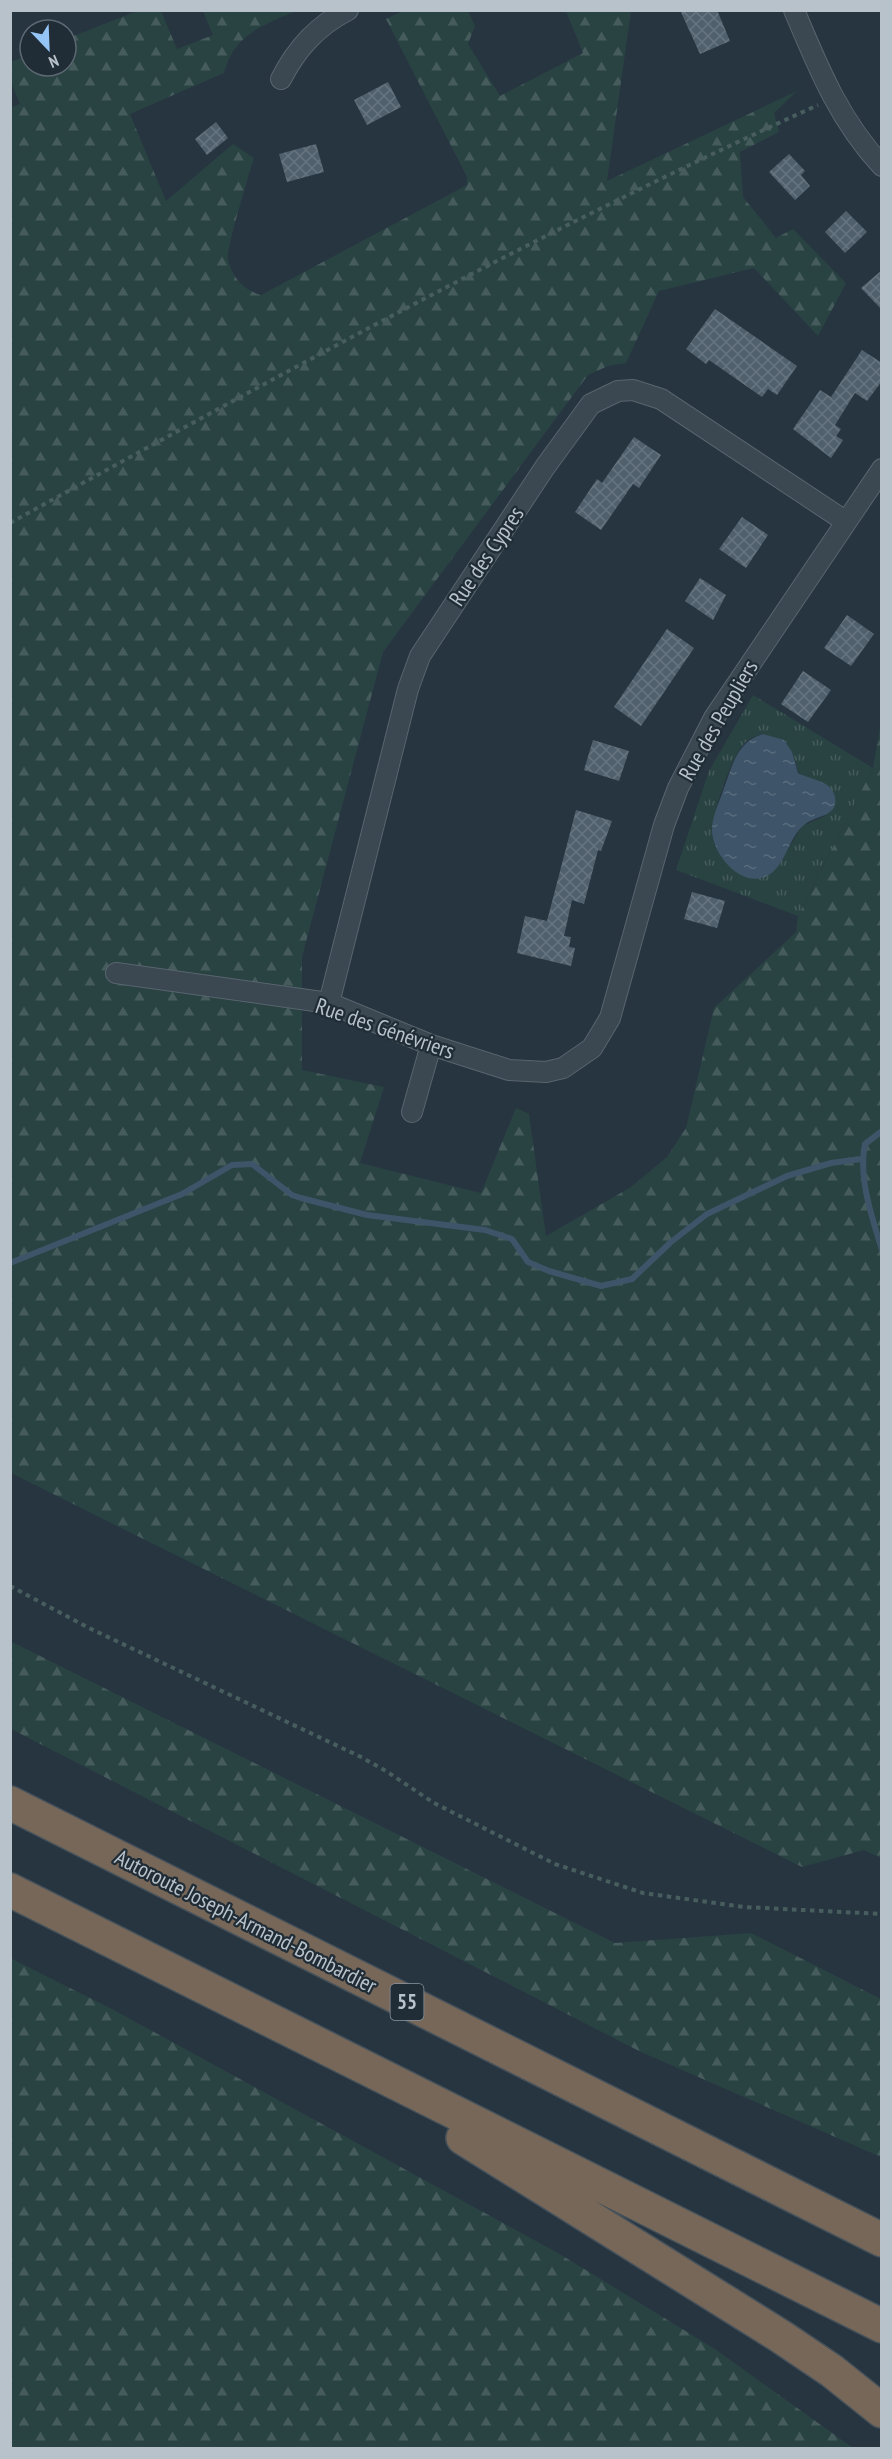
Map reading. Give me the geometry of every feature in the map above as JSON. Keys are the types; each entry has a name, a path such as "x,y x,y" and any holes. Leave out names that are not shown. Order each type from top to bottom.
{"highway":[{"name":"Autoroute Joseph-Armand-Bombardier","path":"10,1803 803,2200"},
{"path":"10,1890 882,2326"},
{"path":"315,2044 632,2246 789,2342 832,2371 882,2411"},
{"path":"803,2200 882,2231"},
{"path":"803,2200 882,2240"}],"street":[{"path":"794,10 832,98 856,136 882,166"},
{"path":"281,79 301,46 315,32 344,11"},
{"name":"Rue des Cypres","path":"329,1003 408,689 420,656 539,477 591,404 618,391 640,392 662,399 845,521"},
{"name":"Rue des Peupliers","path":"579,1060 592,1048 610,1018 664,825 695,753 714,718 882,469"},
{"name":"Rue des Génévriers","path":"116,973 329,1003 431,1045 509,1070 529,1073 555,1070 579,1060"},
{"path":"412,1112 431,1045"}],"path":[{"path":"10,523 485,267 655,180 832,98"},
{"path":"10,1587 99,1633 369,1762 434,1803 555,1864 643,1893 678,1899 744,1908 882,1914"}],"green space":[{"path":"137,11 161,11 177,49 213,35 203,11 296,11 272,21 242,40 228,60 224,73 130,114 166,201 233,144 254,158 234,227 228,259 232,272 240,282 249,290 261,295 467,185 467,177 386,19 403,11 468,11 475,26 468,44 500,96 583,53 566,11 631,11 607,181 797,91 774,113 779,132 740,152 743,197 776,238 793,229 846,283 818,336 754,268 659,291 626,363 608,366 588,375 383,652 302,957 302,1070 384,1087 360,1163 481,1193 516,1108 529,1114 546,1236 631,1187 667,1157 686,1128 714,1008 796,932 798,916 873,768 881,722 881,1858 864,1850 802,1867 11,1473 10,108 20,104 11,82 11,62 18,59 18,78 78,78 78,34"},
{"path":"753,695 873,768 798,916 676,870 709,771","holes":["763,734 792,752 799,773 804,776 825,816 802,826 778,866 721,856 713,837 713,822 723,786 738,752 747,741"]},
{"path":"10,1641 615,1943 751,1933 881,1999 881,2157 641,2052 11,1729"},
{"path":"10,1958 112,2009 558,2253 715,2349 853,2448 11,2448"}],"water":[{"path":"763,734 784,740 792,752 798,773 830,787 835,797 835,804 830,812 804,825 794,837 779,866 767,876 757,879 747,878 730,867 717,849 712,830 716,810 736,756 747,743"}],"building":[{"path":"680,10 717,10 730,41 700,54"},
{"path":"388,82 401,107 367,125 354,100"},
{"path":"216,122 228,138 207,155 195,139"},
{"path":"316,144 324,172 287,182 279,154"},
{"path":"789,154 805,171 801,175 810,186 795,200 769,172"},
{"path":"846,211 867,232 845,253 825,232"},
{"path":"882,270 882,310 861,288"},
{"path":"715,309 797,366 777,395 768,389 762,397 709,360 706,364 686,349"},
{"path":"862,350 882,363 882,381 867,401 855,393 835,425 841,429 836,436 843,440 831,458 793,429 820,390 831,397"},
{"path":"634,437 661,455 639,488 633,484 601,530 575,512 597,479 602,483"},
{"path":"742,517 768,535 746,568 719,549"},
{"path":"700,578 726,595 713,620 685,601"},
{"path":"847,615 874,634 851,666 824,648"},
{"path":"667,629 694,648 641,726 614,707"},
{"path":"803,671 831,690 808,722 781,704"},
{"path":"593,740 629,751 619,781 584,770"},
{"path":"576,810 612,821 601,851 598,850 584,904 572,900 564,936 571,937 569,947 575,948 571,966 517,953 525,916 547,921"},
{"path":"692,892 725,901 717,928 684,919"}],"waterway":[{"path":"882,1131 865,1144 863,1157 867,1197 882,1250"},
{"path":"10,1263 182,1194 232,1165 252,1164 292,1195 367,1215 485,1230 512,1239 528,1262 549,1271 601,1286 632,1279 671,1242 707,1214 787,1176 831,1163 861,1159"}]}
